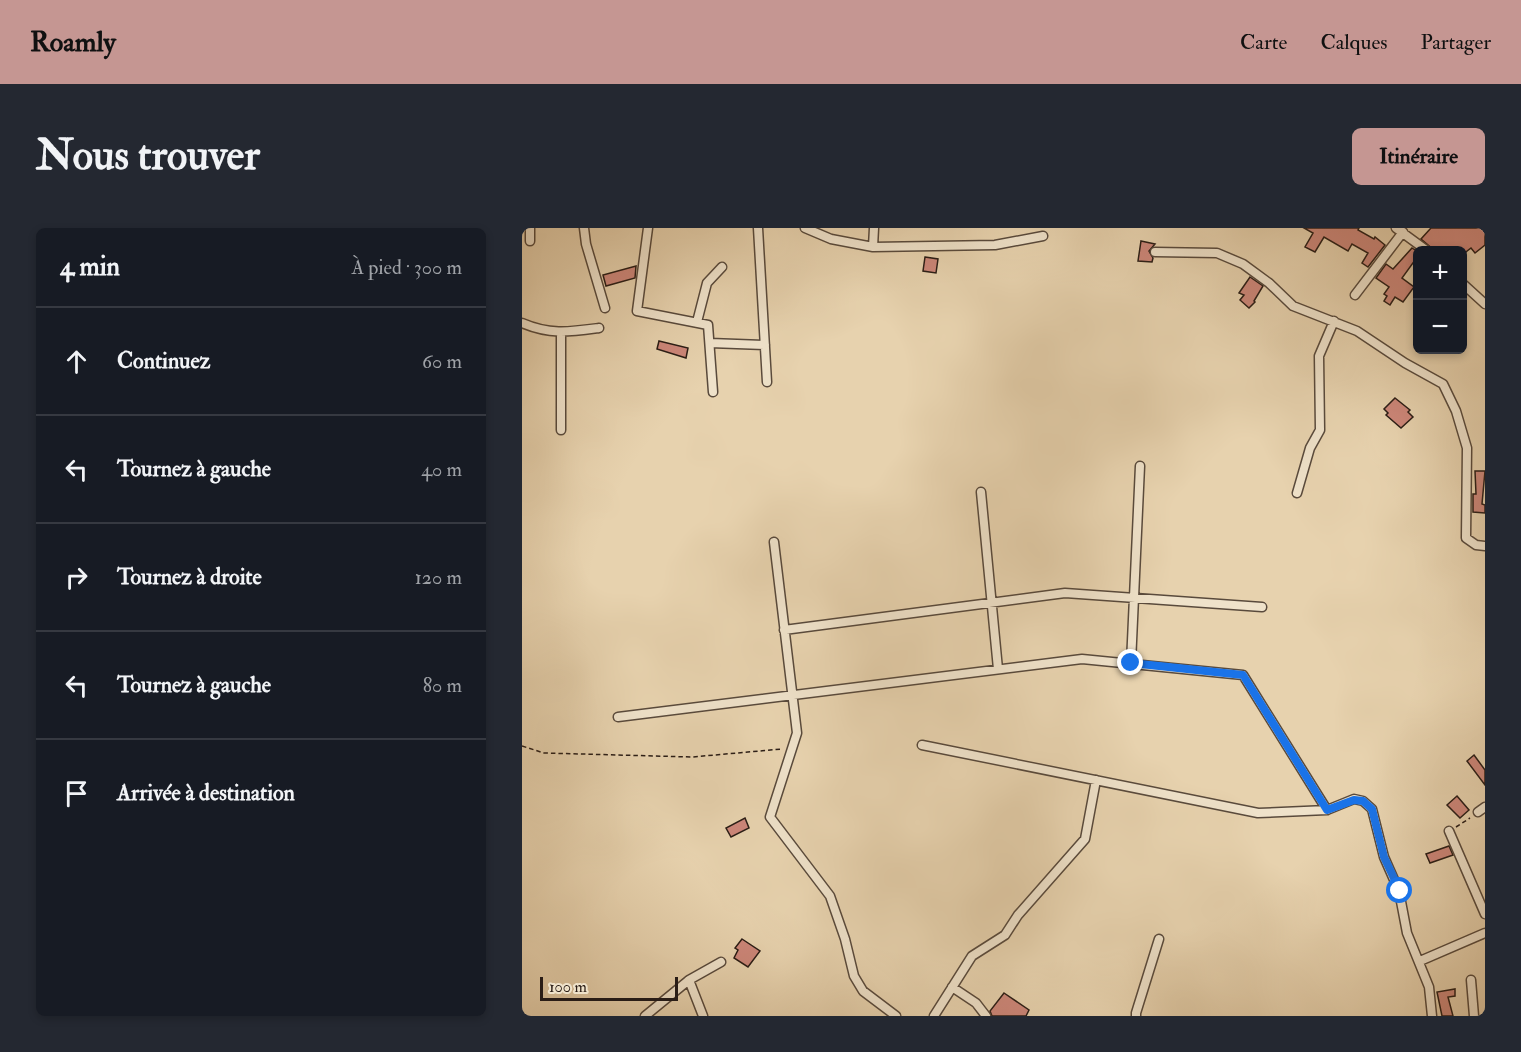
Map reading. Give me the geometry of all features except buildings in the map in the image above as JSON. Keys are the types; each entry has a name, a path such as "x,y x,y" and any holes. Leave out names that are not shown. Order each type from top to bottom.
{"street":[{"path":"530,228 530,241"},
{"path":"584,228 586,244 605,309"},
{"path":"648,228 637,311 708,325 713,392"},
{"path":"758,228 767,382"},
{"path":"806,228 831,239 873,247 995,245 1043,236"},
{"path":"873,247 874,228"},
{"path":"1355,295 1400,230 1421,246"},
{"path":"1155,252 1217,253 1243,264 1269,283 1293,306 1358,331 1405,363 1443,384 1456,411 1467,448 1466,538 1476,545 1485,546"},
{"path":"697,322 706,283 722,267"},
{"path":"1467,288 1485,304"},
{"path":"1297,493 1310,448 1320,430 1319,356 1334,321"},
{"path":"522,323 538,330 561,333 599,328"},
{"path":"561,333 561,430"},
{"path":"710,343 765,345"},
{"path":"1131,663 1140,466"},
{"path":"981,492 998,669"},
{"path":"774,542 796,733 770,817 830,896 845,939 854,976 863,991 896,1016"},
{"path":"784,630 1065,593 1262,607"},
{"path":"618,717 1082,659 1243,675 1327,810"},
{"path":"922,745 1258,813 1327,810 1354,800 1363,801 1372,809 1384,857 1400,891 1407,933 1429,987 1432,1016"},
{"path":"934,1016 972,956 1005,935 1018,915 1085,839 1096,780"},
{"path":"1449,831 1485,914"},
{"path":"1420,961 1485,933"},
{"path":"1136,1016 1159,939"},
{"path":"645,1016 689,980 721,962"},
{"path":"689,980 703,1016"},
{"path":"1472,980 1474,1016"},
{"path":"952,987 976,1003 986,1016"}],"path":[{"path":"522,746 544,753 692,758 791,748"},
{"path":"1449,831 1481,810"}],"route":[{"path":"1131,663 1243,675 1327,810 1354,800 1363,801 1372,809 1384,857 1400,891"}]}
